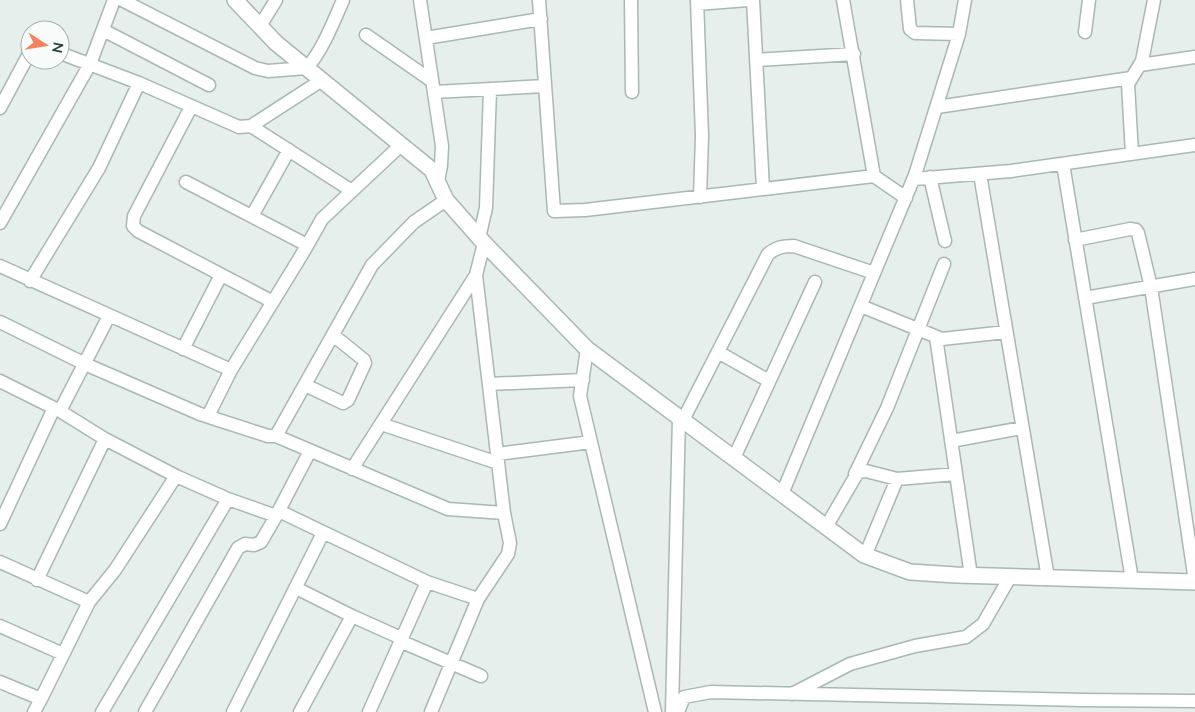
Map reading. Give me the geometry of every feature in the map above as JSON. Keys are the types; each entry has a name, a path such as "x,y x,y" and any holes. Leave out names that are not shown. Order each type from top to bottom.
{"street":[{"path":"0,223 90,64 114,0"},
{"path":"122,0 261,70 274,71 306,68 313,60 332,26 343,0"},
{"path":"236,0 276,43 432,170 446,200 587,349 865,556 910,572 971,576 1195,581 1151,287 1136,230 1130,229 1075,240"},
{"path":"260,26 276,0"},
{"path":"420,0 442,146 442,165 438,182"},
{"path":"539,0 554,211 586,210 874,176 906,198"},
{"path":"631,0 632,92"},
{"path":"700,197 702,136 697,2 748,0"},
{"path":"753,0 763,189"},
{"path":"843,0 874,176"},
{"path":"907,0 912,32 960,34"},
{"path":"782,494 914,179 960,34 965,0"},
{"path":"1085,32 1089,0"},
{"path":"1132,154 1128,90 1131,78 1140,64 1154,0"},
{"path":"426,38 541,19"},
{"path":"102,30 209,85"},
{"path":"366,35 433,86 490,89 545,86"},
{"path":"756,60 854,54"},
{"path":"70,57 239,127 251,126 322,80"},
{"path":"1140,64 1195,57"},
{"path":"0,108 20,70"},
{"path":"937,107 1131,78"},
{"path":"30,281 99,168 139,84"},
{"path":"431,712 478,599 510,549 504,513 476,276 486,208 490,89"},
{"path":"191,107 134,216 133,226 138,231 273,302"},
{"path":"251,126 352,190"},
{"path":"208,416 231,370 322,219 401,145"},
{"path":"914,179 1011,172 1195,145"},
{"path":"252,216 289,150"},
{"path":"1063,164 1132,580"},
{"path":"980,174 1048,578"},
{"path":"930,177 946,242"},
{"path":"186,182 307,245"},
{"path":"276,436 372,265 414,222 446,200"},
{"path":"672,712 681,419 768,254 776,248 794,246 874,273"},
{"path":"826,527 855,474 886,408 944,264"},
{"path":"0,266 231,370"},
{"path":"183,349 221,275"},
{"path":"352,469 476,276"},
{"path":"1085,298 1195,279"},
{"path":"734,458 815,282"},
{"path":"861,306 936,337 948,339 1006,332"},
{"path":"0,524 57,409 85,364 109,316"},
{"path":"0,322 85,364 208,416 268,436 276,436 448,509 504,513"},
{"path":"305,385 343,403 348,400 365,363 364,360 333,335"},
{"path":"936,337 971,576"},
{"path":"587,349 580,396 655,712"},
{"path":"718,352 769,381"},
{"path":"489,384 583,380"},
{"path":"0,381 57,409 105,439 176,476 228,499 278,514 323,532 427,582 478,599"},
{"path":"381,424 498,458 591,442"},
{"path":"951,441 1022,428"},
{"path":"37,580 105,439"},
{"path":"145,712 238,548 245,544 254,545 260,542 278,514 310,451"},
{"path":"855,474 862,470 897,479 956,474"},
{"path":"34,712 89,602 115,570 176,476"},
{"path":"865,556 897,479"},
{"path":"102,712 228,499"},
{"path":"233,712 323,532"},
{"path":"0,562 89,602"},
{"path":"790,694 850,664 915,646 966,637 982,624 1010,577"},
{"path":"369,712 427,582"},
{"path":"296,588 451,664 481,676"},
{"path":"300,712 352,616"},
{"path":"0,626 64,654"},
{"path":"0,682 42,699"},
{"path":"678,712 684,698 712,692 1195,701"}]}
